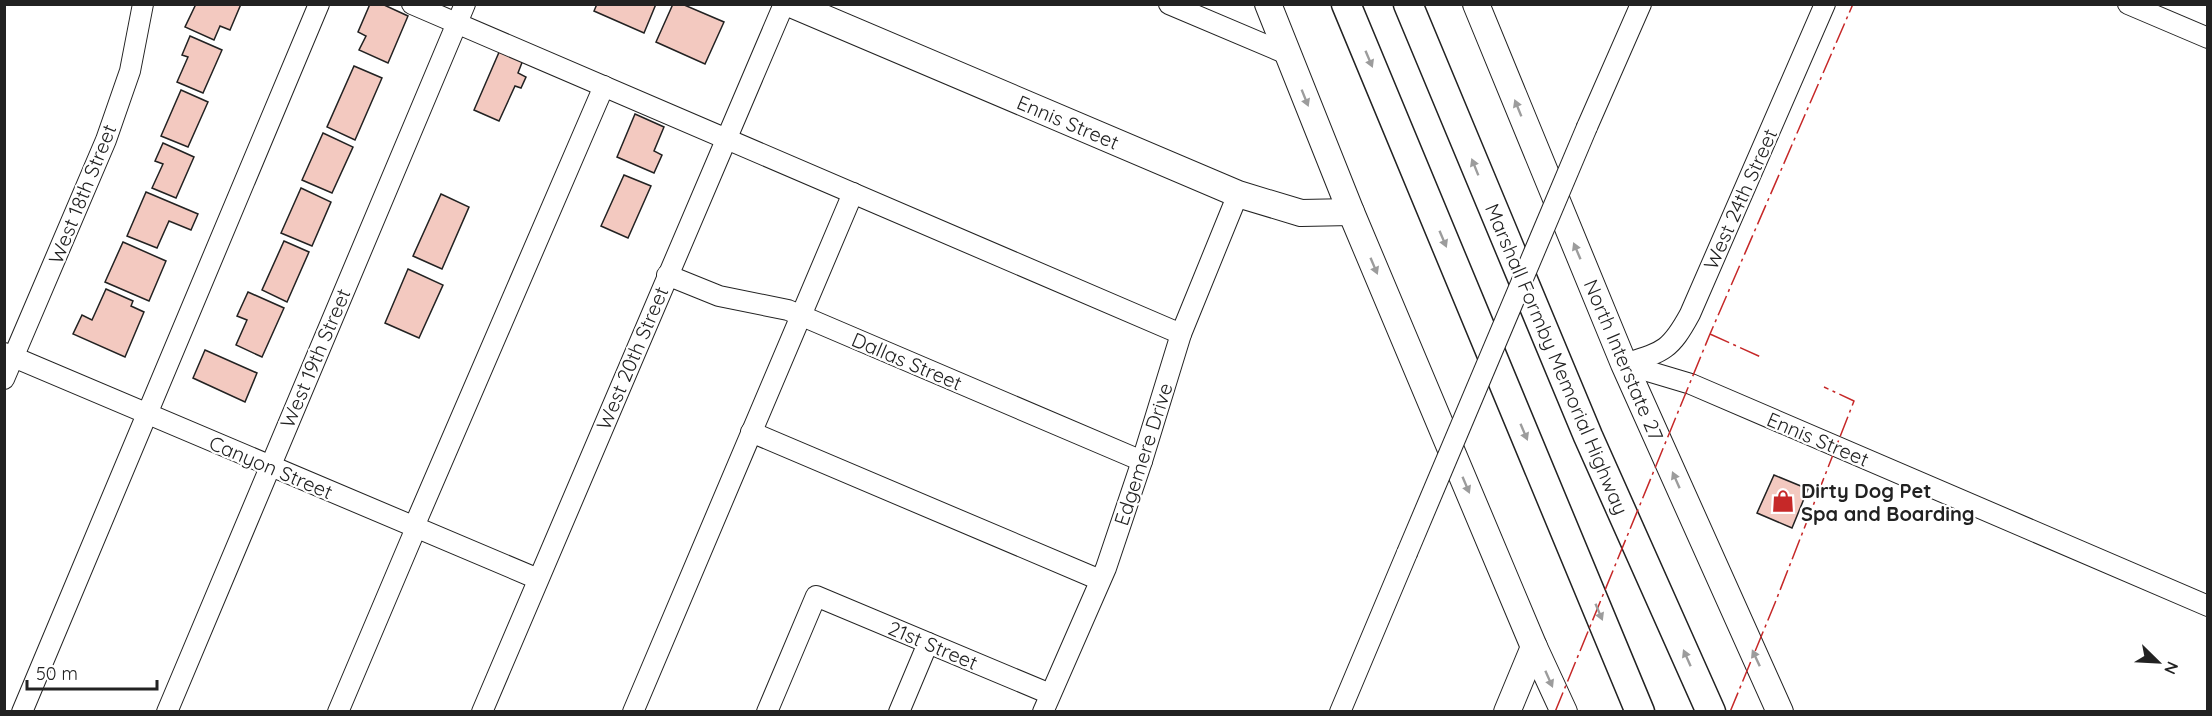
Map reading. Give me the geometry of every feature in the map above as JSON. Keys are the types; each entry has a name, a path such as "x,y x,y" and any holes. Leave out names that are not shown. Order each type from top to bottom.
{"highway":[{"path":"1346,4 1640,711"},
{"name":"Marshall Formby Memorial Highway","path":"1408,4 1588,436 1711,711"}],"main road":[{"name":"Ennis Street","path":"791,4 1238,194 1301,213 1351,212"},
{"path":"1268,4 1351,212 1534,646 1564,711"},
{"name":"North Interstate 27","path":"1476,4 1624,363 1780,711"},
{"path":"1507,711 1534,646"}],"street":[{"name":"West 18th Street","path":"4,379 9,355 106,140 130,71 143,4"},
{"path":"22,711 319,4"},
{"path":"412,4 1181,334"},
{"name":"West 19th Street","path":"167,711 465,4"},
{"name":"West 20th Street","path":"482,711 784,4"},
{"path":"1169,4 1287,54"},
{"path":"1340,711 1641,4"},
{"name":"West 24th Street","path":"1624,363 1657,353 1677,339 1825,4"},
{"path":"2128,4 2208,38"},
{"path":"338,711 416,528 421,511 604,86"},
{"path":"633,711 853,193"},
{"name":"Edgemere Drive","path":"1047,703 1101,580 1142,461 1181,334 1238,194"},
{"name":"Dallas Street","path":"667,275 719,297 788,310 1142,461"},
{"name":"Canyon Street","path":"9,355 538,579"},
{"name":"Ennis Street","path":"1624,363 1691,384 2208,606"},
{"path":"752,432 1101,580"},
{"name":"21st Street","path":"767,711 816,596 928,643 1047,703"},
{"path":"899,711 928,643"}],"building":[{"path":"196,4 241,4 230,30 220,26 214,40 185,27"},
{"path":"370,4 382,4 408,16 388,63 359,50 366,36 358,32"},
{"path":"597,4 656,4 644,33 594,11"},
{"path":"673,4 682,4 724,22 705,64 656,42"},
{"path":"190,36 222,50 203,93 177,82 188,57 182,55"},
{"path":"500,50 523,60 518,73 526,77 521,88 515,86 499,121 474,110"},
{"path":"354,66 382,78 355,140 327,127"},
{"path":"181,90 208,102 188,147 161,136"},
{"path":"635,114 664,127 654,151 662,155 654,173 617,157"},
{"path":"323,133 353,147 332,193 302,180"},
{"path":"163,143 194,157 176,198 152,188 163,164 155,161"},
{"path":"624,175 651,186 628,238 601,226"},
{"path":"301,188 331,202 312,246 281,233"},
{"path":"146,192 198,214 191,230 169,221 157,248 127,236"},
{"path":"441,194 469,207 442,269 413,256"},
{"path":"284,241 309,252 287,302 262,290"},
{"path":"123,242 166,261 149,301 105,282"},
{"path":"408,269 443,285 419,338 385,323"},
{"path":"106,289 133,301 131,306 144,312 125,357 73,334 82,315 92,320"},
{"path":"248,292 284,308 262,357 236,345 247,320 237,316"},
{"path":"205,350 257,373 245,402 193,378"},
{"name":"Dirty Dog Pet Spa and Boarding","path":"1774,475 1808,489 1792,528 1757,513"}],"power":[{"path":"1555,712 1710,334 1853,4"},
{"path":"1710,334 1763,358"},
{"path":"1730,712 1854,401 1824,387"}],"place":[{"name":"Dirty Dog Pet Spa and Boarding","path":"1783,501"}]}
